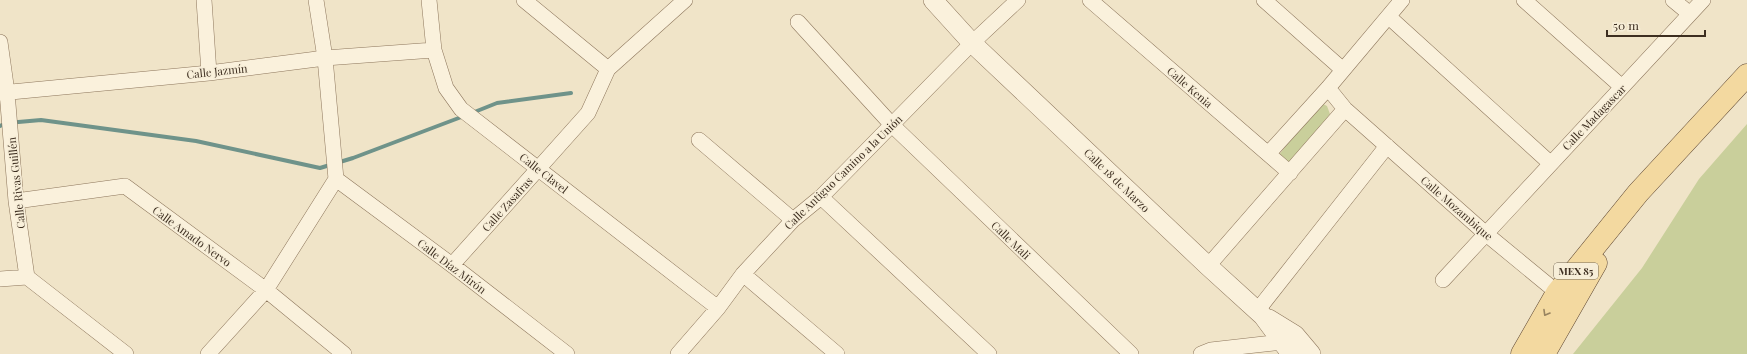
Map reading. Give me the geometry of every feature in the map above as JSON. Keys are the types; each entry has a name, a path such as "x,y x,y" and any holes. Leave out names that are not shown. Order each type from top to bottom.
{"main road":[{"name":"MEX 85","path":"1522,354 1564,299 1638,193 1747,75"},
{"name":"MEX 85","path":"1544,354 1564,299"}],"street":[{"path":"204,0 209,73"},
{"path":"208,354 266,290 336,179 325,58 316,0"},
{"name":"Calle Clavel","path":"429,0 434,50 446,88 461,110 718,308"},
{"path":"524,0 608,69"},
{"name":"Calle Zasafras","path":"452,264 588,113 608,69 685,0"},
{"name":"Calle 18 de Marzo","path":"933,0 972,42 1208,266 1260,313 1289,344 1311,354"},
{"name":"Calle Antiguo Camino a la Unión","path":"679,354 718,308 744,274 793,220 821,196 972,42 1018,0"},
{"name":"Calle Kenia","path":"1090,0 1290,173"},
{"path":"1264,0 1342,69"},
{"path":"1268,154 1328,88 1342,69 1389,17 1402,0"},
{"path":"1524,0 1622,88"},
{"path":"1673,0 1690,14"},
{"name":"Calle Madagascar","path":"1443,280 1550,163 1703,0"},
{"path":"1389,17 1550,163"},
{"path":"798,22 892,125"},
{"name":"Calle Rivas Guillén","path":"0,42 4,92 9,111 16,201 27,277"},
{"name":"Calle Jazmín","path":"4,92 209,73 325,58 434,50"},
{"name":"Calle Mozambique","path":"1328,88 1345,109 1386,146 1485,233 1564,299"},
{"path":"1208,266 1345,109"},
{"name":"Calle Mali","path":"892,125 1131,354"},
{"path":"699,140 793,220"},
{"path":"1260,313 1386,146"},
{"name":"Calle Díaz Mirón","path":"336,179 452,264 567,354"},
{"name":"Calle Amado Nervo","path":"16,201 125,186 266,290 344,354"},
{"path":"821,196 989,354"},
{"path":"744,274 837,354"},
{"path":"0,279 27,277 126,354"},
{"path":"1201,354 1211,350 1289,344"}],"green space":[{"path":"1319,102 1327,106 1330,114 1293,161 1287,162 1279,155"},
{"path":"1747,124 1747,354 1573,354 1642,268 1699,179"}],"waterway":[{"path":"472,113 497,103 571,93"},
{"path":"0,126 7,123 41,120 196,141 320,168 353,158 464,116"}]}
